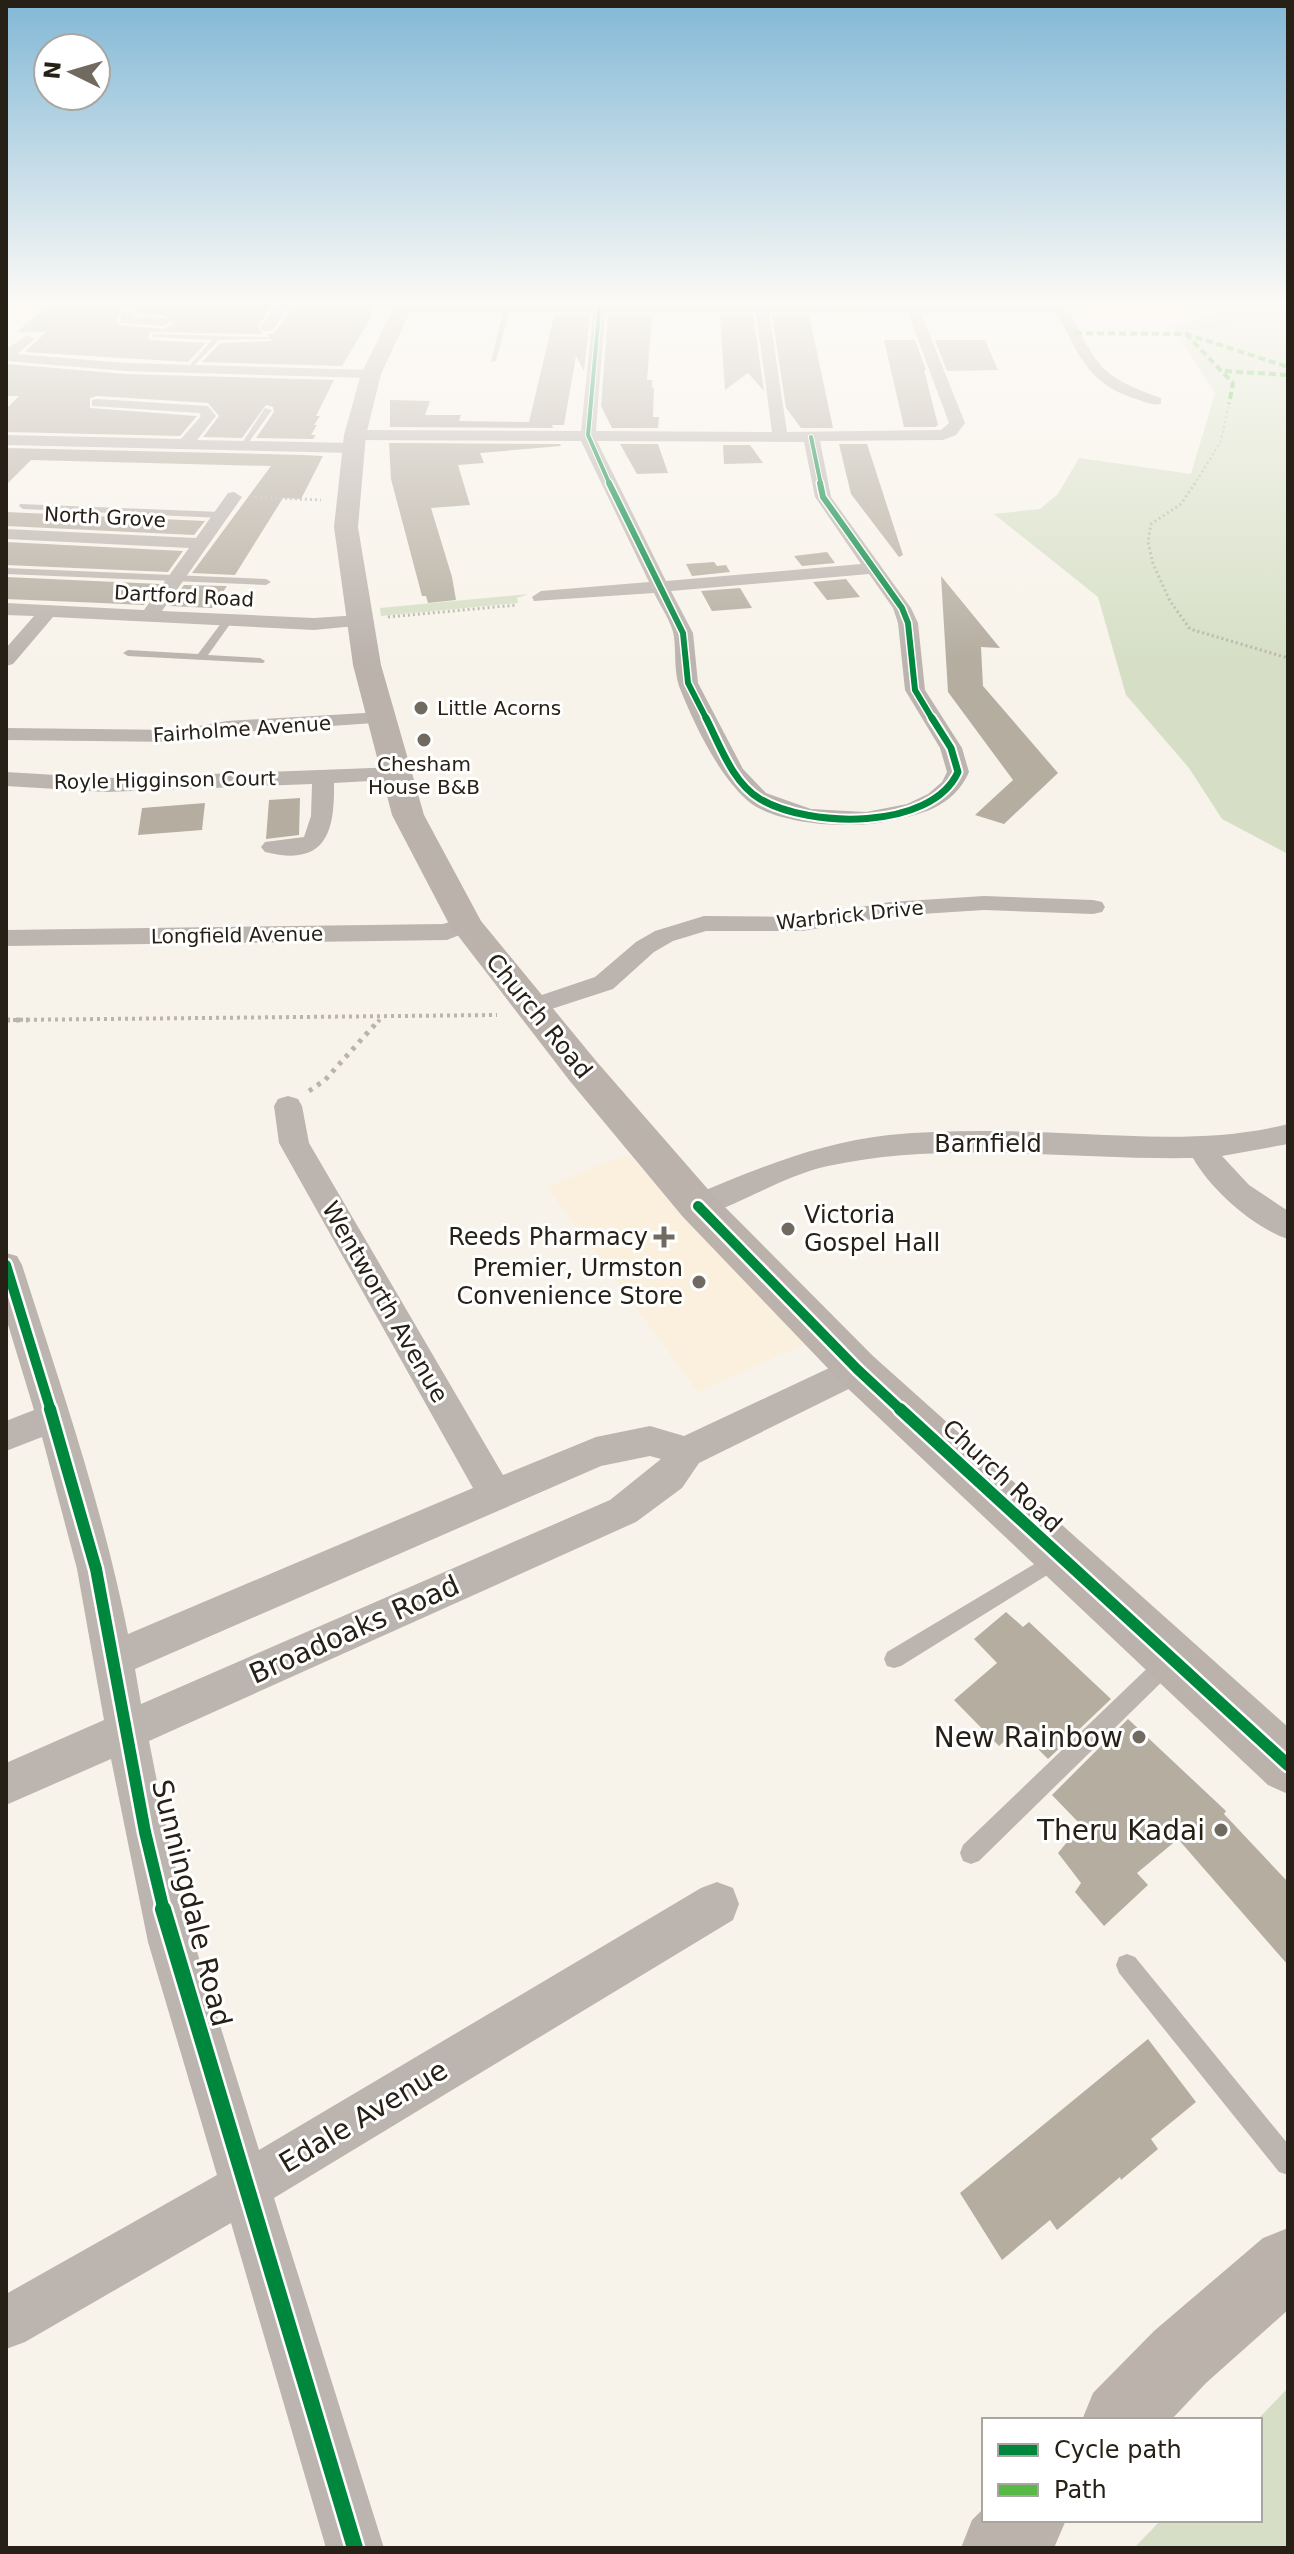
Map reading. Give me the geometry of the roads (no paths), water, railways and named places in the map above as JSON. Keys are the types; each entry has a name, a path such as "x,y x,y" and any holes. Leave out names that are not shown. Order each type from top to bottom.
{"main road":[{"name":"Church Road","path":"359,420 354,442 346,527 367,665 408,815 466,924 583,1071 698,1206 857,1369 1288,1765"},
{"path":"1122,2418 1180,2357 1288,2263"},
{"path":"1000,2548 1025,2522"}],"street":[{"path":"185,445 206,420"},
{"path":"589,420 588,435 683,633 688,683 733,772 758,798 780,808 828,818 866,819 913,810 936,799 952,785 958,772 951,748 915,690 908,623 902,608 823,497 811,437"},
{"path":"778,420 780,436"},
{"path":"6,440 241,447 588,435 920,437 951,432 956,420"},
{"path":"149,616 234,497"},
{"name":"North Grove","path":"6,534 201,543"},
{"path":"541,597 872,568"},
{"name":"Dartford Road","path":"6,609 324,624 359,621"},
{"path":"6,660 48,611"},
{"name":"Fairholme Avenue","path":"6,734 177,736 227,727 382,718"},
{"name":"Royle Higginson Court","path":"6,779 106,785 398,774"},
{"path":"273,847 305,846 314,842 319,834 323,777"},
{"name":"Warbrick Drive","path":"533,1007 604,983 654,942 683,928 704,923 802,924 878,910 984,903 1099,908"},
{"name":"Longfield Avenue","path":"6,938 447,932 466,924"},
{"name":"Wentworth Avenue","path":"288,1106 294,1143 495,1494"},
{"name":"Barnfield","path":"698,1206 792,1165 838,1154 910,1144 1056,1143 1203,1147 1262,1142 1288,1134"},
{"path":"1203,1147 1209,1165 1223,1180 1288,1227"},
{"name":"Sunningdale Road","path":"6,1265 93,1556 125,1729 171,1942 355,2548"},
{"name":"Broadoaks Road","path":"6,1784 623,1511 669,1477 686,1452 857,1369"},
{"path":"6,1436 53,1418"},
{"path":"114,1659 596,1452 650,1441 686,1452"},
{"name":"Edale Avenue","path":"6,2323 246,2186 717,1904"}],"lane":[{"path":"241,447 261,420"},
{"path":"23,506 221,515"},
{"path":"6,571 266,582"},
{"path":"201,657 228,620"},
{"path":"128,653 260,661"},
{"path":"894,1659 1059,1557"},
{"path":"971,1853 1171,1659"},
{"path":"1127,1965 1288,2163"}],"place":[{"name":"Little Acorns","path":"421,708"},
{"name":"Chesham House B&B","path":"424,740"},
{"name":"Victoria Gospel Hall","path":"788,1229"},
{"name":"Reeds Pharmacy","path":"664,1237"},
{"name":"Premier, Urmston Convenience Store","path":"699,1282"},
{"name":"New Rainbow","path":"1139,1737"},
{"name":"Theru Kadai","path":"1221,1830"}]}
